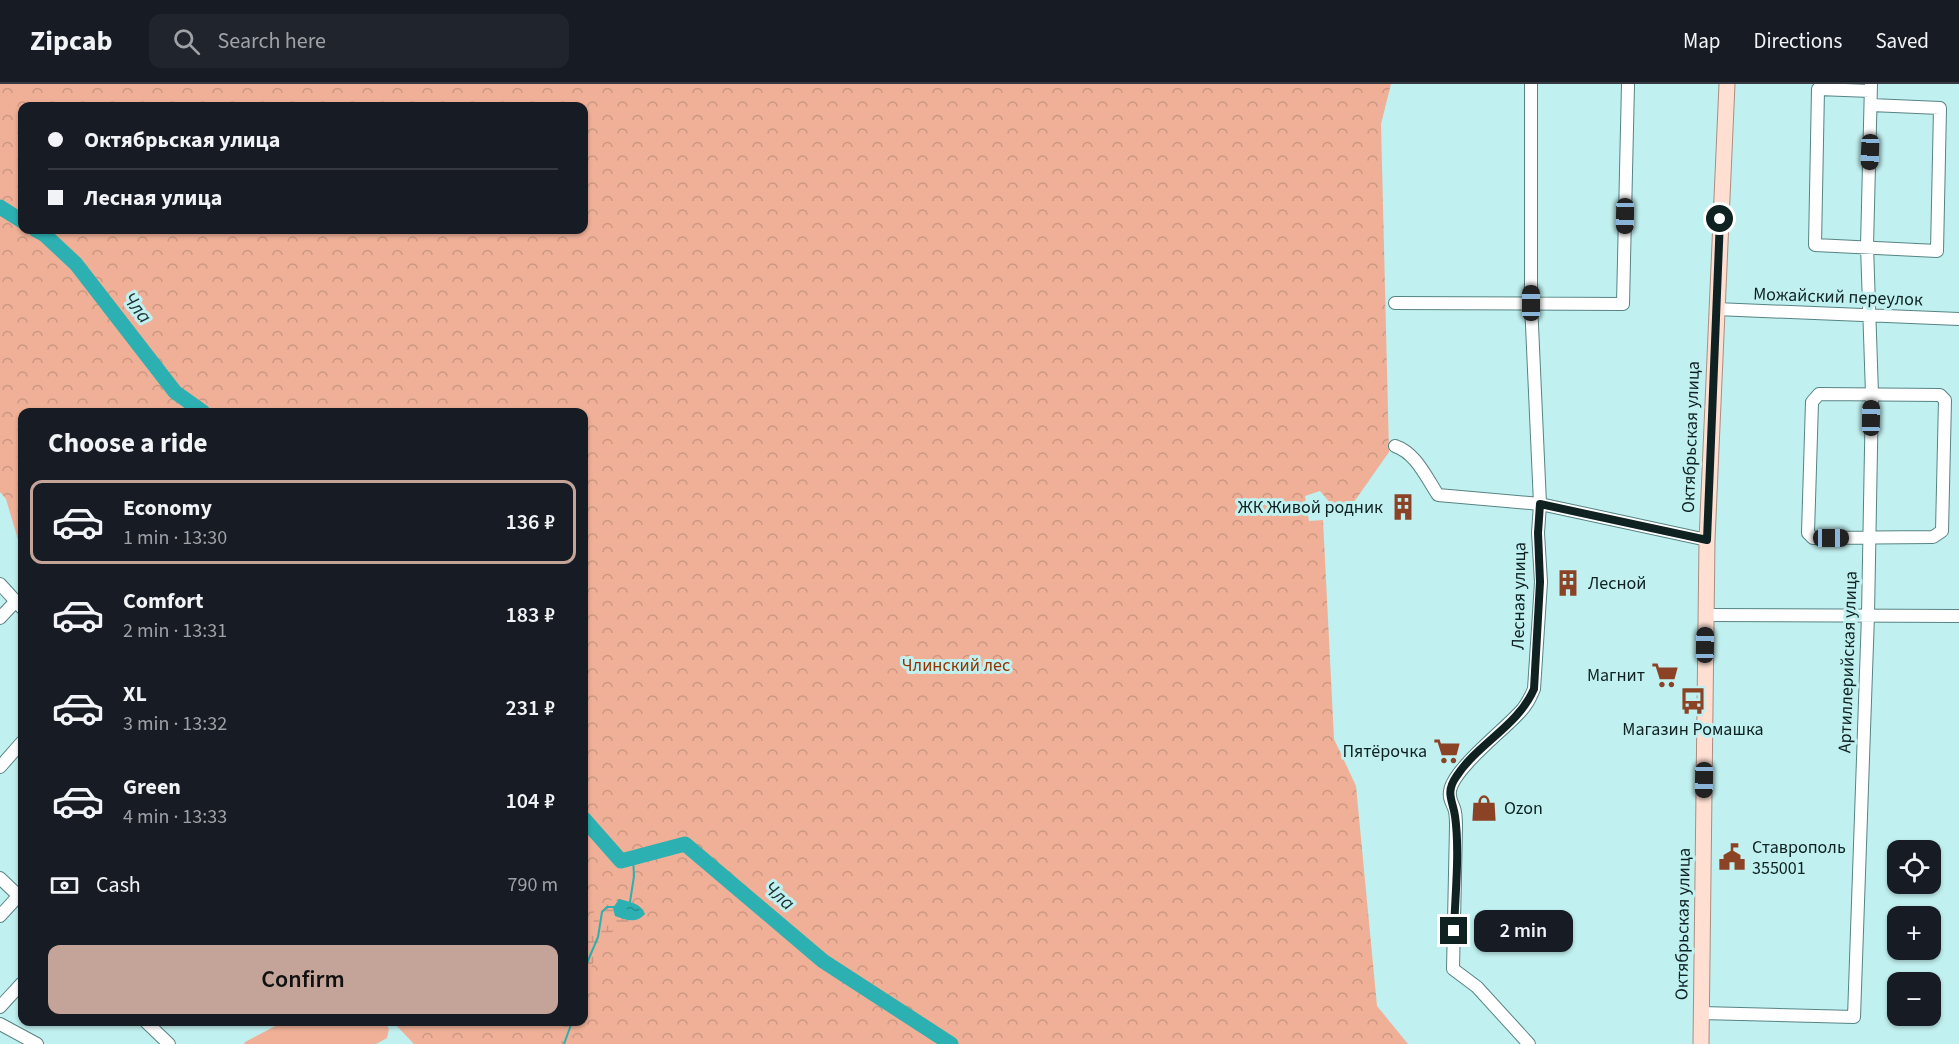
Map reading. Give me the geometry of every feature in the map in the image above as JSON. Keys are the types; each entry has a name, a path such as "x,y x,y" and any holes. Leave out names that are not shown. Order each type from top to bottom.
{"main road":[{"name":"Октябрьская улица","path":"1701,1044 1707,540 1726,84"}],"street":[{"name":"Лесная улица","path":"1528,1044 1477,987 1453,969 1456,826 1454,808 1450,802 1450,788 1463,768 1520,713 1534,689 1540,582 1538,533 1540,504 1531,303 1531,84"},
{"path":"1395,303 1623,304 1628,84"},
{"path":"1871,87 1818,89 1815,245 1937,251 1940,108 1871,105"},
{"name":"Артиллерийская улица","path":"1701,1013 1854,1017 1868,615 1872,394 1867,246 1871,87"},
{"name":"Можайский переулок","path":"1716,309 1959,320"},
{"path":"1819,394 1872,394 1940,395 1945,400 1942,531 1933,537 1813,538 1808,533 1812,402 1819,394"},
{"path":"1395,446 1404,449 1416,461 1438,495 1540,504 1707,540"},
{"path":"0,584 18,604"},
{"path":"0,618 18,606"},
{"path":"1706,615 1959,616"},
{"path":"0,767 18,746"},
{"path":"0,878 18,893"},
{"path":"0,916 18,898"},
{"path":"0,1007 18,987"},
{"path":"0,1024 37,1044"},
{"path":"150,1026 169,1044"}],"green space":[{"name":"Члинский лес","path":"0,84 1391,84 1381,124 1389,452 1354,502 1332,505 1320,491 1305,496 1309,521 1323,520 1334,739 1356,786 1377,1006 1408,1044 414,1044 397,1026 588,1026 588,408 18,408 18,540 6,499 0,492"},
{"path":"617,898 647,908 645,915 637,923 613,931 607,936 588,973 588,941 594,925 593,913 605,903"},
{"path":"275,1026 387,1026 389,1029 387,1038 376,1044 244,1044"},
{"path":"564,1026 576,1026 569,1044 557,1044"}],"water":[{"path":"619,899 638,905 645,914 634,920 615,916 613,908"}],"waterway":[{"name":"Чла","path":"0,207 18,218"},
{"name":"Чла","path":"43,234 76,264 175,392 197,408"},
{"name":"Чла","path":"588,824 621,861 685,844 823,961 951,1044"},
{"path":"630,902 634,876 633,857"},
{"path":"588,961 598,937 602,912 607,907 616,907"},
{"path":"564,1044 571,1026"}],"place":[{"name":"ЖК Живой родник","path":"1403,507"},
{"name":"Лесной","path":"1568,583"},
{"name":"Магнит","path":"1665,675"},
{"name":"Магазин Ромашка","path":"1693,701"},
{"name":"Пятёрочка","path":"1447,751"},
{"name":"Ozon","path":"1484,808"},
{"name":"Ставрополь 355001","path":"1732,857"}],"route":[{"path":"1454,931 1456,826 1454,808 1450,802 1450,788 1463,768 1520,713 1534,689 1540,582 1538,533 1540,504 1707,540 1720,219"}]}
